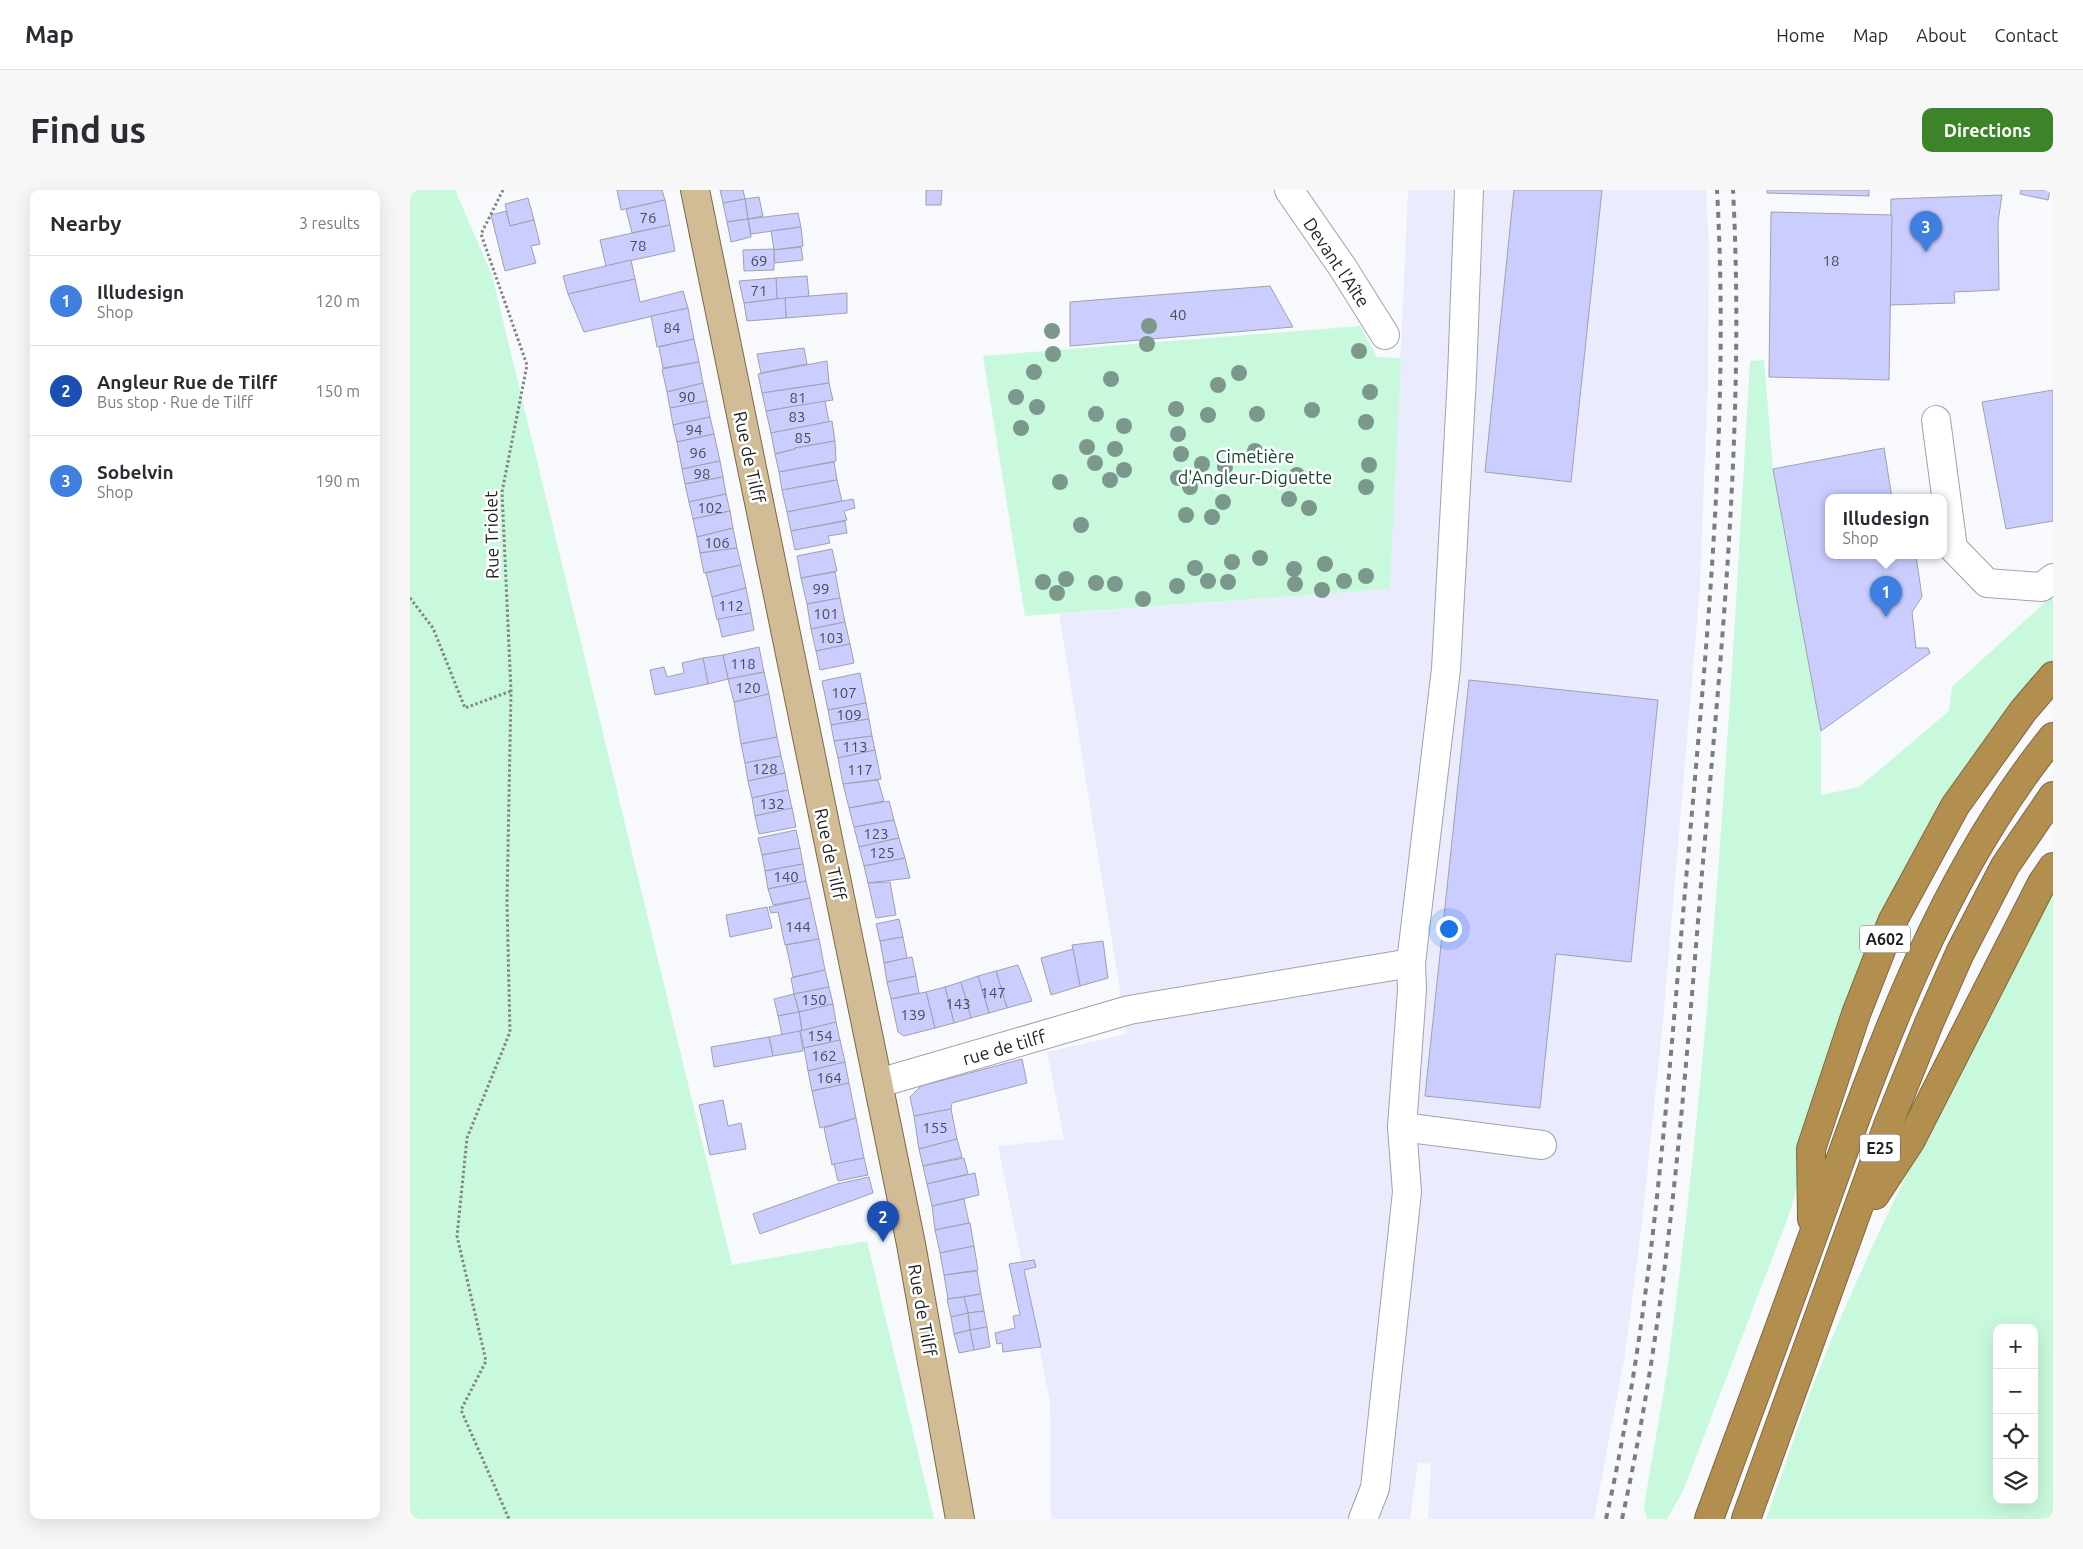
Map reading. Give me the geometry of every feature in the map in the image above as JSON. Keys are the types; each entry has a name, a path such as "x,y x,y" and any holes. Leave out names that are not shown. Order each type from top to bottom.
{"highway":[{"name":"A602","path":"1812,1239 1811,1149 1856,1014 1892,922 1955,806 2023,711 2053,676"},
{"name":"E25","path":"1709,1519 1856,1116 1928,941 1974,851 2053,737"},
{"name":"E25","path":"1746,1519 1892,1116 1960,953 2005,866 2053,796"},
{"path":"1851,1232 1911,1140 2042,883 2053,867"}],"main road":[{"name":"Rue de Tilff","path":"695,190 913,1253 960,1519"}],"street":[{"name":"Devant l'Aîte","path":"1289,190 1343,268 1385,335"},
{"path":"1363,1519 1375,1488 1407,1192 1402,1127 1412,990 1411,963 1446,669 1462,376 1469,190"},
{"path":"1936,420 1946,494"},
{"path":"1947,503 1953,548 1987,582 2042,587 2053,578"},
{"name":"rue de tilff","path":"879,1083 1129,1010 1411,963"},
{"path":"1402,1127 1542,1145"}],"path":[{"name":"Rue Triolet","path":"503,190 481,234 527,365 502,492 511,691 507,902 510,1032 467,1138 458,1236 486,1361 461,1410 509,1519"},
{"path":"410,598 433,628 465,708 511,691"}],"shaded area":[{"path":"1408,190 1706,190 1709,247 1708,379 1700,587 1664,1010 1643,1215 1625,1355 1594,1519 1428,1519 1431,1464 1418,1462 1410,1519 1051,1519 1050,1401 998,1146 1064,1139 1047,1052 1127,1034 1059,614 1390,589"}],"green space":[{"path":"410,190 455,190 492,275 732,1265 867,1241 934,1519 410,1519"},
{"name":"Cimetière d'Angleur-Diguette","path":"1360,326 1377,357 1401,358 1390,589 1025,616 983,356"},
{"path":"1764,360 1773,469 1821,731 1821,795 1859,787 1949,711 1952,687 2053,595 2053,666 1992,742 1827,1077 1790,1212 1683,1491 1667,1519 1647,1519 1644,1507 1671,1341 1699,1097 1710,974 1720,852 1750,361"},
{"path":"2053,890 2053,1519 1766,1519 1811,1390 1853,1289 1879,1231 1964,1060"}],"building":[{"path":"617,190 662,190 665,200 621,210"},
{"path":"720,190 743,190 745,199 723,203"},
{"path":"926,190 942,190 941,205 926,205"},
{"path":"1514,190 1602,190 1571,482 1485,472"},
{"path":"1767,190 1869,190 1869,196 1767,193"},
{"path":"2021,190 2050,190 2048,200 2020,194"},
{"path":"2002,195 1998,222 1999,290 1954,292 1955,303 1890,305 1891,199"},
{"path":"759,197 763,216 748,219 745,199"},
{"path":"528,198 534,220 510,226 505,204"},
{"path":"745,199 748,219 727,222 723,203"},
{"path":"665,200 670,225 632,233 626,209"},
{"path":"506,211 510,226 534,220 540,244 531,246 536,263 505,271 491,215"},
{"path":"1771,212 1892,215 1889,380 1769,377"},
{"path":"798,213 801,227 751,234 748,219"},
{"path":"748,219 751,237 731,242 727,222"},
{"path":"670,225 675,251 606,266 600,240"},
{"path":"801,227 803,246 774,250 771,231"},
{"path":"801,247 803,260 775,263 774,250"},
{"path":"774,249 774,270 744,271 743,250"},
{"path":"631,260 635,279 568,294 563,276"},
{"path":"807,276 809,297 777,299 776,278"},
{"path":"776,278 777,299 744,303 739,281"},
{"path":"635,279 640,302 683,291 688,308 584,332 568,294"},
{"path":"1270,286 1293,327 1070,346 1070,302"},
{"path":"847,293 847,313 786,318 785,298"},
{"path":"785,298 786,318 747,321 744,303"},
{"path":"688,308 694,339 657,347 651,316"},
{"path":"694,339 699,362 663,368 659,347"},
{"path":"804,348 807,364 761,373 757,354"},
{"path":"827,361 829,383 762,393 758,374"},
{"path":"699,362 703,383 667,392 662,369"},
{"path":"703,383 707,401 670,408 667,392"},
{"path":"829,383 833,400 766,411 762,393"},
{"path":"2053,390 2053,521 2006,529 1982,402"},
{"path":"707,401 710,417 673,425 670,408"},
{"path":"825,401 829,422 771,433 766,411"},
{"path":"710,417 714,434 677,442 673,425"},
{"path":"832,421 835,441 795,448 775,454 771,433"},
{"path":"714,434 720,461 682,469 677,442"},
{"path":"835,441 836,461 779,472 775,454 795,448"},
{"path":"1884,448 1891,494 1825,494 1825,559 1916,559 1922,597 1912,612 1916,648 1928,648 1930,653 1821,731 1773,469"},
{"path":"720,461 723,477 685,484 682,469"},
{"path":"834,462 837,480 782,490 779,472"},
{"path":"723,477 726,494 689,502 685,484"},
{"path":"837,480 842,501 787,512 782,490"},
{"path":"726,494 730,511 693,519 689,502"},
{"path":"853,499 855,508 844,511 847,520 791,531 787,512"},
{"path":"730,511 733,528 697,537 693,519"},
{"path":"845,521 847,533 828,536 830,543 795,550 791,531"},
{"path":"733,528 737,548 700,553 697,537"},
{"path":"737,548 741,565 704,573 700,553"},
{"path":"832,549 837,571 801,578 797,556"},
{"path":"741,565 746,588 712,597 706,573"},
{"path":"835,572 840,598 807,604 801,578"},
{"path":"746,588 751,613 717,620 712,597"},
{"path":"840,598 845,622 811,629 807,604"},
{"path":"751,613 754,630 722,637 718,619"},
{"path":"845,622 850,644 816,651 811,629"},
{"path":"850,644 854,663 820,670 816,651"},
{"path":"759,647 764,672 728,679 723,655"},
{"path":"723,655 728,679 708,684 703,658"},
{"path":"703,658 708,684 655,695 650,670 664,667 667,677 684,673 682,663"},
{"path":"764,672 769,694 734,702 728,679"},
{"path":"860,673 866,703 828,710 822,681"},
{"path":"1469,680 1658,700 1631,962 1556,954 1540,1108 1425,1096"},
{"path":"769,694 777,737 741,744 734,702"},
{"path":"866,703 869,719 831,725 828,710"},
{"path":"869,719 872,736 834,741 831,725"},
{"path":"872,736 875,750 838,758 834,741"},
{"path":"777,737 781,756 745,763 741,744"},
{"path":"875,750 881,779 843,784 838,758"},
{"path":"781,756 785,773 748,781 745,763"},
{"path":"785,773 788,790 752,798 748,781"},
{"path":"878,780 884,801 849,808 843,784"},
{"path":"788,790 792,808 755,816 752,798"},
{"path":"889,801 894,820 854,827 849,808"},
{"path":"792,808 796,827 759,834 755,816"},
{"path":"894,820 899,838 859,847 854,827"},
{"path":"796,830 800,848 762,855 758,838"},
{"path":"899,838 905,858 864,866 859,847"},
{"path":"800,848 803,864 765,871 762,855"},
{"path":"905,858 910,878 868,883 864,866"},
{"path":"803,864 806,881 768,889 765,871"},
{"path":"806,881 810,898 773,905 768,889"},
{"path":"890,882 896,915 876,918 868,883"},
{"path":"810,898 819,939 785,945 778,912 771,913 769,907"},
{"path":"767,907 772,928 730,937 726,915"},
{"path":"899,919 903,937 880,941 876,924"},
{"path":"903,937 907,958 884,963 880,941"},
{"path":"819,939 825,970 793,977 786,945"},
{"path":"1103,941 1108,978 1080,986 1072,945"},
{"path":"1073,949 1080,986 1051,995 1041,958"},
{"path":"912,957 916,976 887,982 884,963"},
{"path":"1018,965 1032,1001 1007,1008 996,971"},
{"path":"825,970 829,987 794,994 791,978"},
{"path":"996,971 1007,1008 989,1013 978,976"},
{"path":"916,976 919,993 891,999 887,982"},
{"path":"978,976 989,1013 971,1018 961,982"},
{"path":"961,982 971,1018 954,1023 945,987"},
{"path":"829,987 833,1004 799,1012 794,994"},
{"path":"945,987 954,1023 935,1028 926,992"},
{"path":"926,992 935,1028 904,1036 898,1032 891,999"},
{"path":"794,994 799,1012 778,1016 774,999"},
{"path":"833,1004 836,1022 802,1031 799,1012"},
{"path":"799,1012 802,1031 782,1035 778,1016"},
{"path":"836,1022 840,1040 804,1048 800,1031"},
{"path":"800,1031 803,1051 773,1056 769,1037"},
{"path":"769,1037 773,1056 714,1067 711,1047"},
{"path":"840,1040 845,1062 808,1071 804,1048"},
{"path":"1022,1059 1027,1083 952,1103 951,1109 914,1116 910,1097 921,1086"},
{"path":"845,1062 849,1083 812,1091 808,1071"},
{"path":"849,1083 856,1118 820,1128 812,1091"},
{"path":"723,1100 728,1126 741,1123 746,1149 710,1155 699,1105"},
{"path":"951,1109 957,1139 919,1149 914,1116"},
{"path":"856,1118 864,1158 832,1165 824,1128"},
{"path":"957,1139 962,1157 923,1166 919,1149"},
{"path":"864,1158 868,1175 838,1181 834,1164"},
{"path":"964,1158 968,1174 927,1184 923,1166"},
{"path":"975,1173 979,1195 932,1206 927,1184"},
{"path":"869,1177 873,1193 760,1234 753,1214 837,1184"},
{"path":"964,1199 969,1223 935,1230 932,1206"},
{"path":"970,1223 974,1246 940,1253 935,1230"},
{"path":"974,1246 978,1270 944,1275 940,1253"},
{"path":"1034,1260 1036,1267 1024,1270 1041,1347 1003,1352 1002,1343 997,1344 995,1333 1015,1328 1013,1316 1020,1315 1009,1264"},
{"path":"977,1271 981,1294 948,1299 944,1275"},
{"path":"981,1294 984,1311 968,1313 964,1297"},
{"path":"964,1297 968,1313 951,1317 947,1299"},
{"path":"984,1311 987,1327 970,1330 968,1313"},
{"path":"968,1313 970,1330 954,1334 951,1317"},
{"path":"987,1327 990,1347 974,1350 970,1330"},
{"path":"970,1330 974,1350 959,1353 954,1334"}],"railway":[{"path":"1606,1519 1636,1361 1647,1281 1665,1121 1701,708 1714,535 1718,449 1720,277 1717,190"},
{"path":"1622,1519 1652,1359 1673,1198 1689,1035 1717,703 1730,532 1734,446 1736,275 1733,190"}],"place":[{"name":"Sobelvin","path":"1926,252"},
{"name":"Illudesign","path":"1886,617"},
{"name":"Angleur Rue de Tilff","path":"883,1242"}]}
